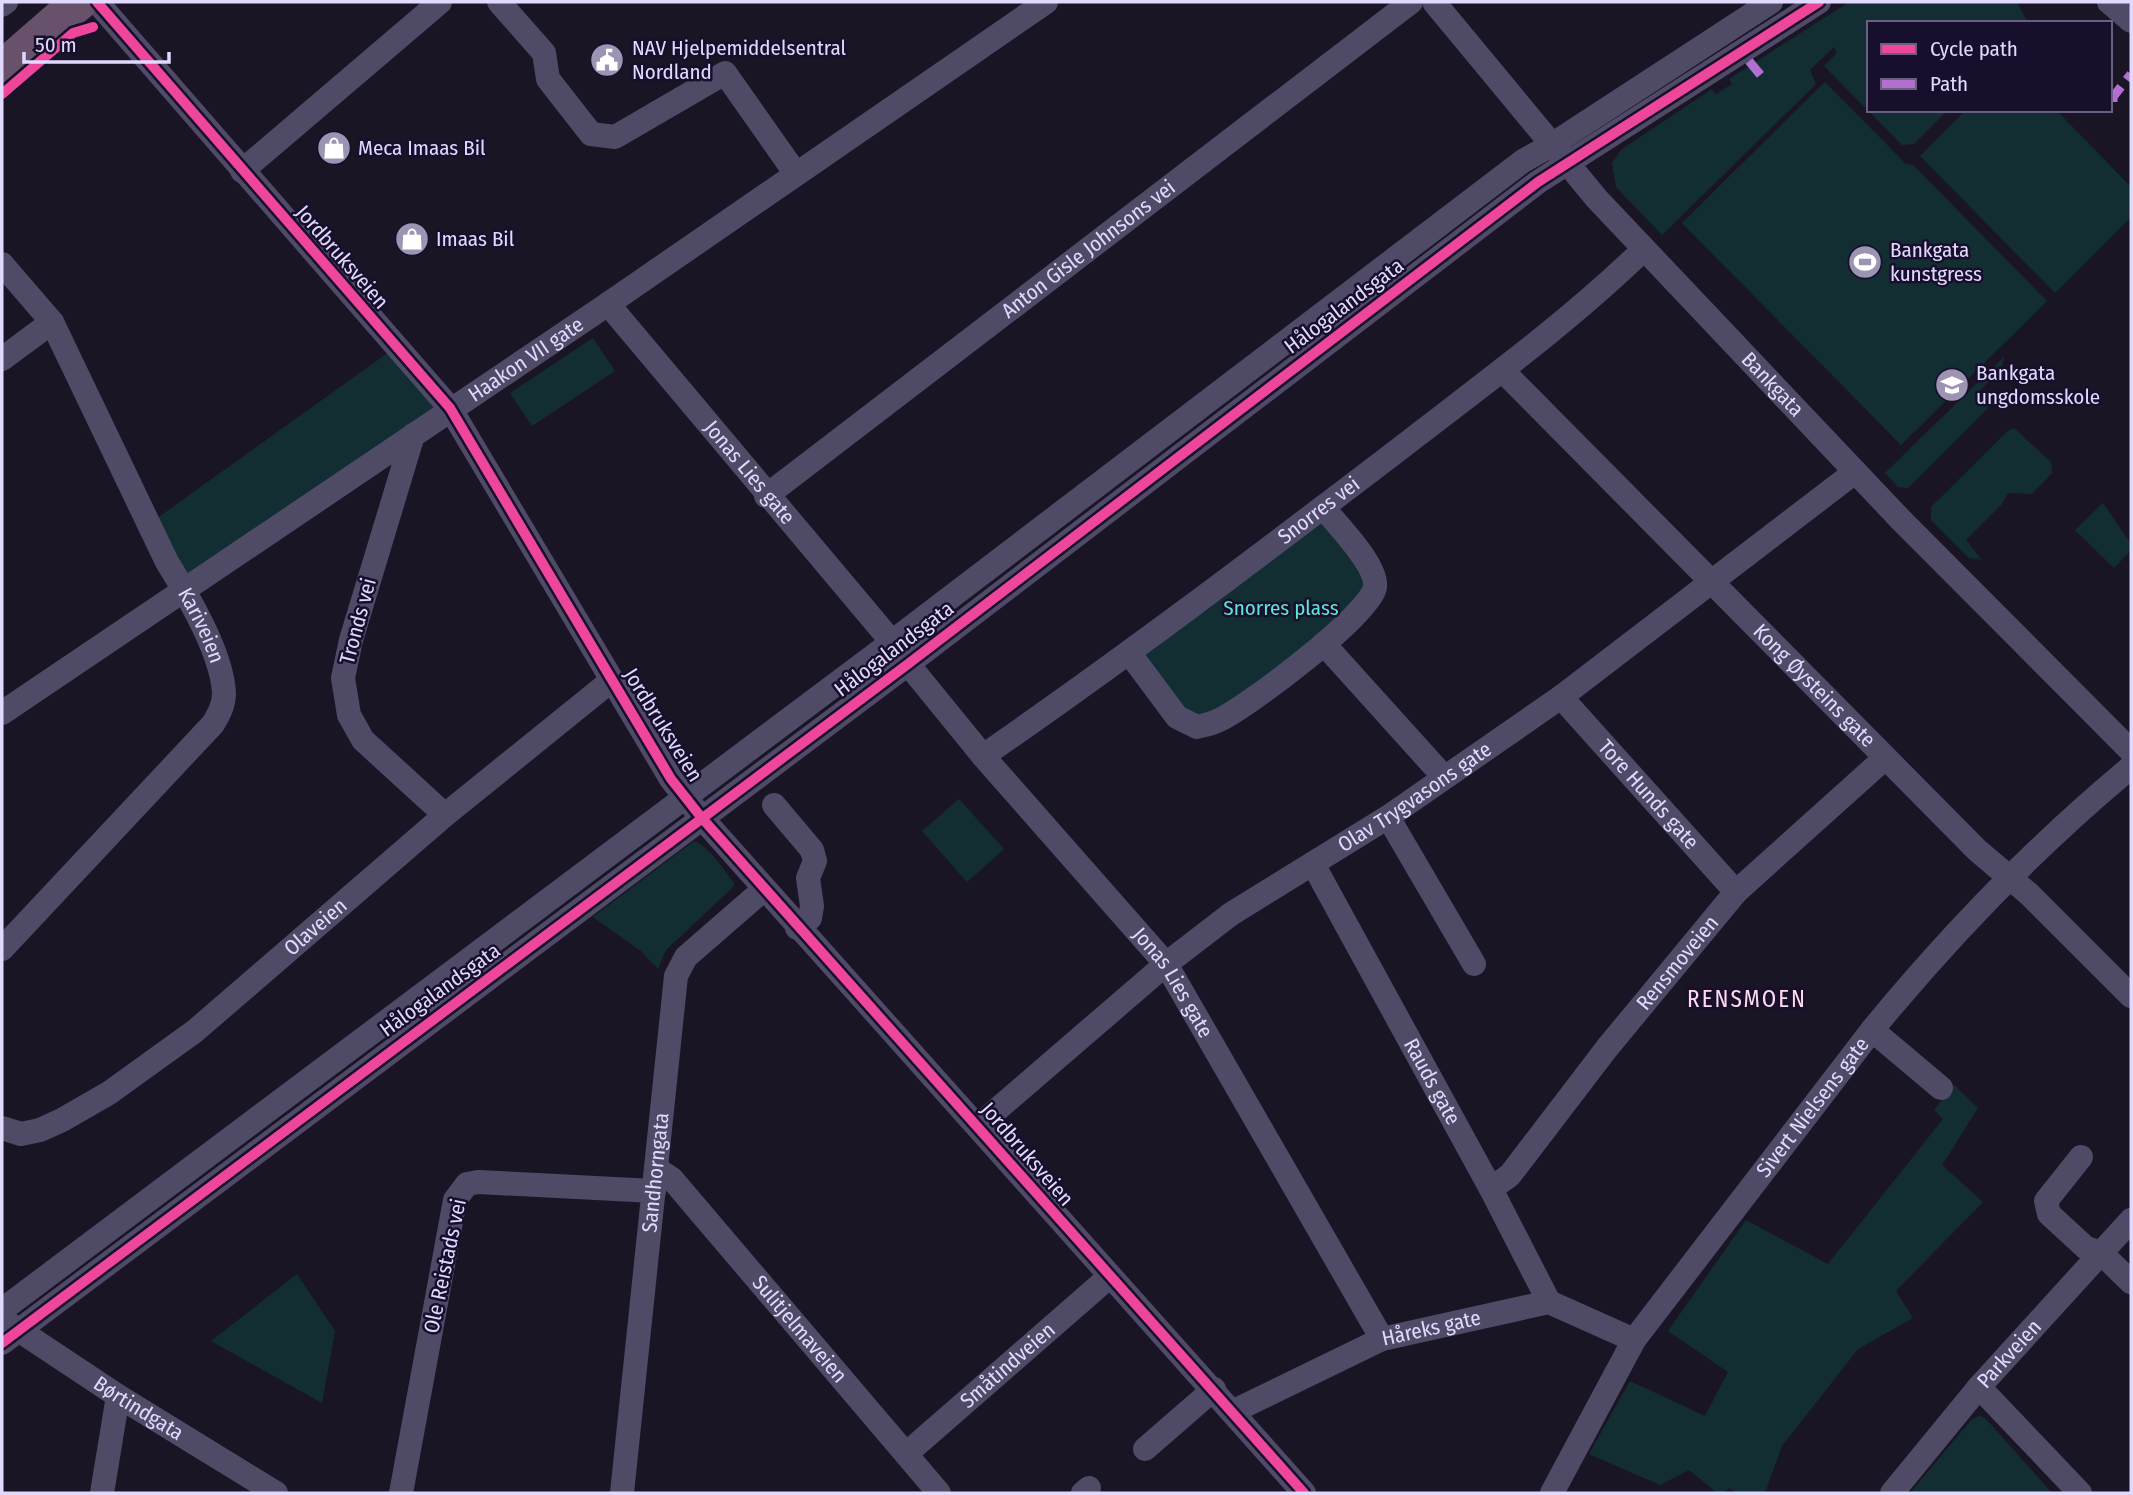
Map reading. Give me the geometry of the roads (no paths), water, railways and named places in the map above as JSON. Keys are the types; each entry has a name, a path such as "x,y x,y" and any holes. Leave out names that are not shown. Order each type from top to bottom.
{"highway":[{"path":"3,65 79,2"}],"street":[{"path":"2,5 6,2"},
{"name":"Jordbruksveien","path":"97,2 450,408 612,680 701,817 797,928 978,1126 1109,1277 1234,1411 1304,1493"},
{"path":"242,171 440,2"},
{"path":"499,2 544,53 548,79 591,134 615,137 725,73 796,174"},
{"name":"Haakon VII gate","path":"2,713 185,591 450,408 608,304 1046,2"},
{"name":"Anton Gisle Johnsons vei","path":"766,496 1411,2"},
{"name":"Bankgata","path":"1434,2 1597,199 1855,472 2128,741"},
{"name":"Hålogalandsgata","path":"8,1331 908,664 1538,182 1561,153 1771,2"},
{"name":"Hålogalandsgata","path":"2,1310 892,642 1523,161 1561,153 1819,2"},
{"path":"2109,2 2131,21"},
{"name":"Snorres vei","path":"983,756 1130,654 1502,370 1644,249"},
{"name":"Kariveien","path":"2,264 52,323 167,562 185,591 221,673 224,695 221,709 213,724 2,949"},
{"name":"Jonas Lies gate","path":"608,304 766,496 892,642"},
{"path":"2,359 52,323"},
{"name":"Kong Øysteins gate","path":"1502,370 1977,850 2009,877 2131,996"},
{"name":"Tronds vei","path":"413,435 351,640 343,678 349,715 363,740 445,815"},
{"name":"Olav Trygvasons gate","path":"978,1126 1166,964 1231,914 1388,817 1561,697 1714,583 1855,472"},
{"path":"1130,654 1177,717 1197,727 1219,720 1324,644 1366,606 1375,586 1371,567 1323,507"},
{"path":"1324,644 1444,777"},
{"name":"Jonas Lies gate","path":"908,664 983,756 1166,964 1382,1339"},
{"name":"Olaveien","path":"2,1128 21,1134 40,1130 109,1093 195,1031 445,815 612,680"},
{"name":"Tore Hunds gate","path":"1561,697 1735,892"},
{"name":"Rensmoveien","path":"1492,1189 1510,1175 1607,1048 1735,892 1885,758"},
{"name":"Sivert Nielsens gate","path":"1552,1493 1634,1340 1872,1030 1908,986 2009,877 2131,767"},
{"path":"774,805 812,850 815,861 808,878 810,918 797,928"},
{"path":"1388,817 1474,964"},
{"name":"Rauds gate","path":"1313,864 1492,1189 1549,1302"},
{"name":"Sandhorngata","path":"622,1493 676,976 686,957 763,890"},
{"path":"1872,1030 1941,1088"},
{"path":"2081,1157 2046,1201 2049,1214 2086,1248 2101,1253 2131,1283"},
{"name":"Sulitjelmaveien","path":"655,1180 672,1179 939,1493"},
{"name":"Ole Reistads vei","path":"401,1493 445,1244 459,1191 467,1184 478,1182 655,1180"},
{"name":"Parkveien","path":"1892,1493 1979,1387 2131,1220"},
{"name":"Småtindveien","path":"906,1454 1109,1277"},
{"path":"1549,1302 1634,1340"},
{"name":"Håreks gate","path":"1234,1411 1382,1339 1549,1302"},
{"name":"Børtindgata","path":"8,1331 276,1493"},
{"path":"1979,1387 2076,1492"},
{"path":"1145,1449 1214,1390"},
{"path":"102,1493 118,1396"}],"place":[{"name":"NAV Hjelpemiddelsentral Nordland","path":"607,60"},
{"name":"Meca Imaas Bil","path":"334,148"},
{"name":"Imaas Bil","path":"412,239"},
{"name":"Bankgata kunstgress","path":"1865,262"},
{"name":"Bankgata ungdomsskole","path":"1952,385"}],"district":[{"name":"RENSMOEN","path":"1747,999"}],"park label":[{"name":"Snorres plass","path":"1281,608"}]}
